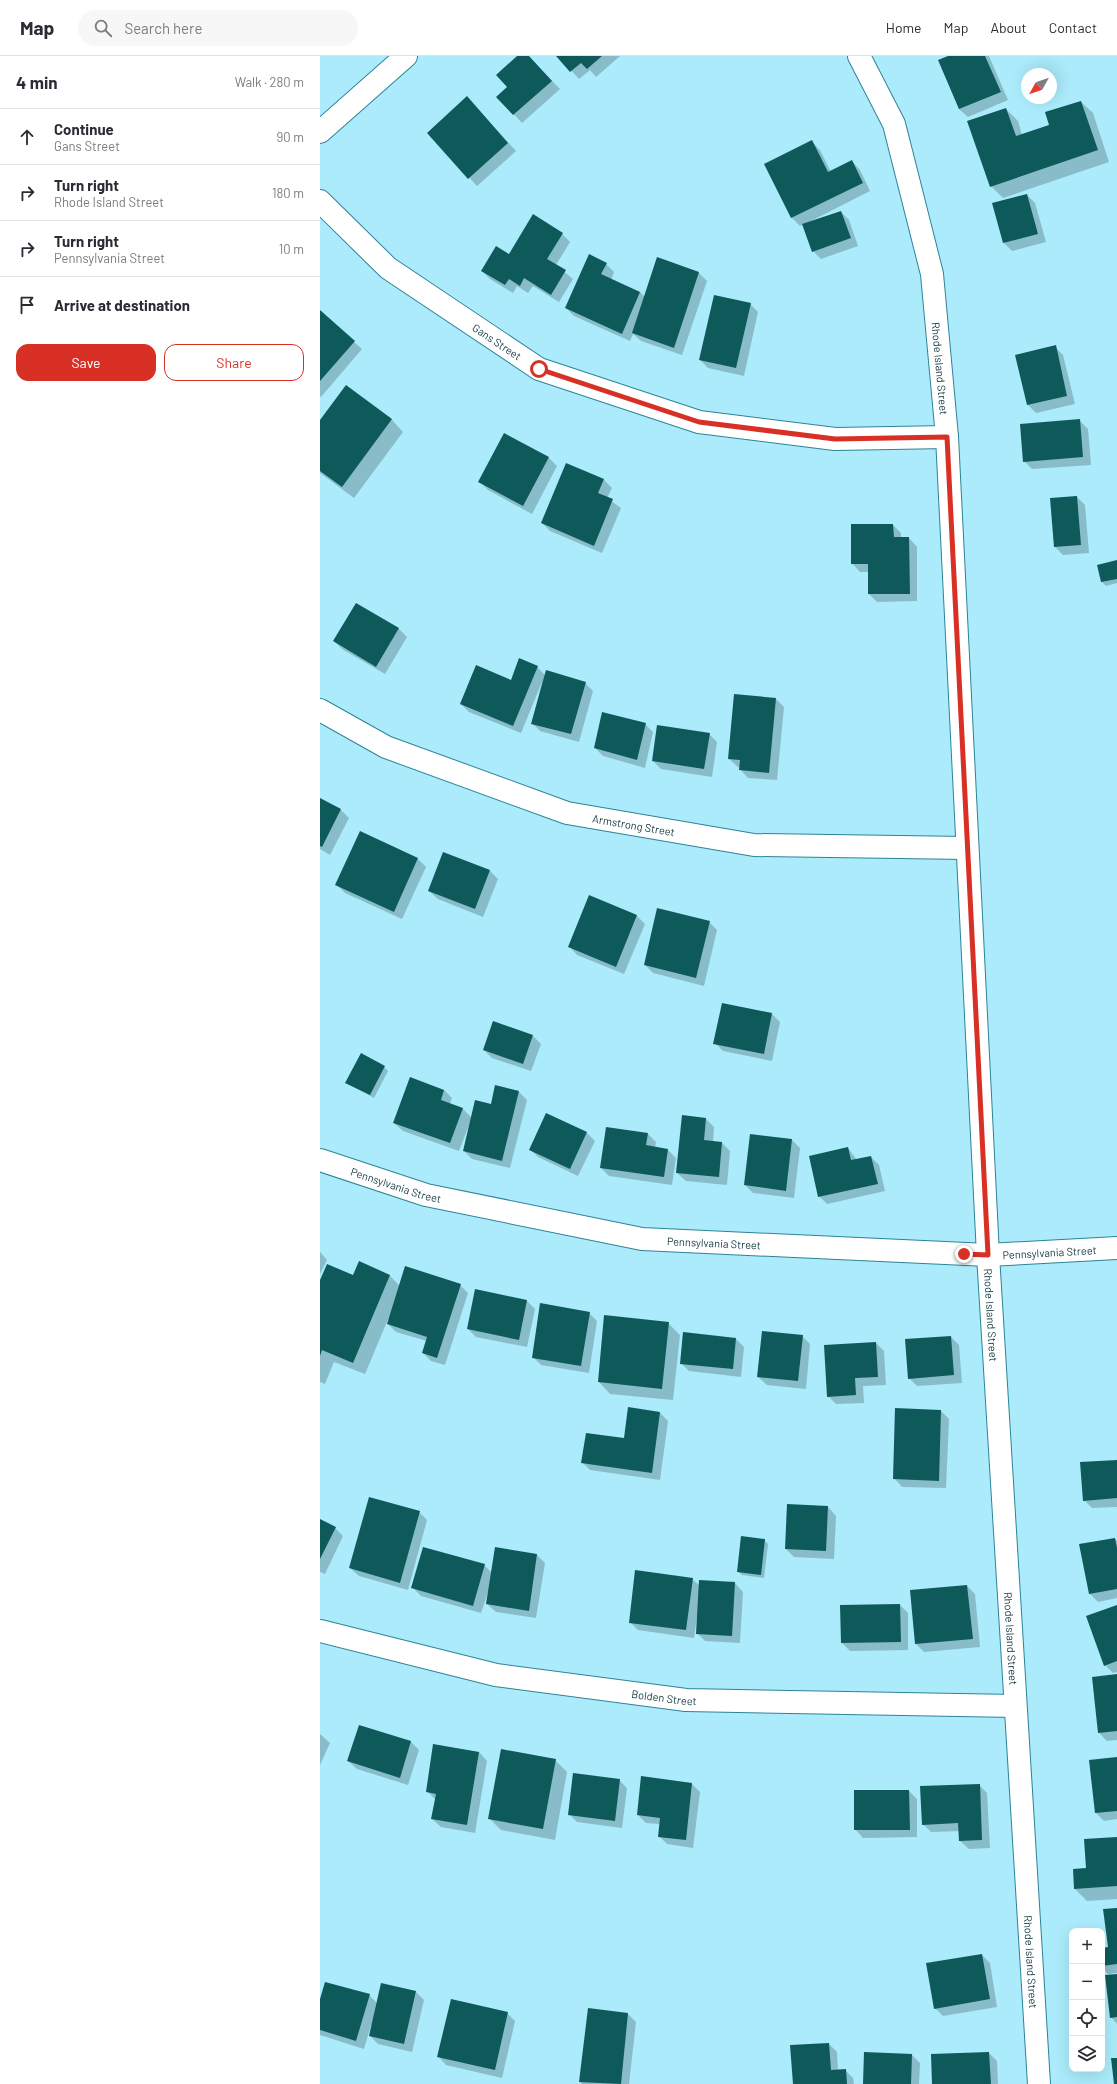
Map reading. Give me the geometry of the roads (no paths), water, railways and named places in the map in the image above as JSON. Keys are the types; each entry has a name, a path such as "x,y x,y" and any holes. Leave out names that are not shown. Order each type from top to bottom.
{"street":[{"path":"320,132 406,56"},
{"name":"Rhode Island Street","path":"859,56 894,124 932,274 947,437 988,1255 1039,2084"},
{"name":"Gans Street","path":"320,201 388,268 539,369 699,422 835,439 947,437"},
{"name":"Armstrong Street","path":"320,710 386,747 567,813 754,845 968,848"},
{"name":"Pennsylvania Street","path":"320,1160 426,1195 642,1239 988,1255 1117,1248"},
{"name":"Bolden Street","path":"320,1631 496,1675 686,1700 1015,1706"}]}
